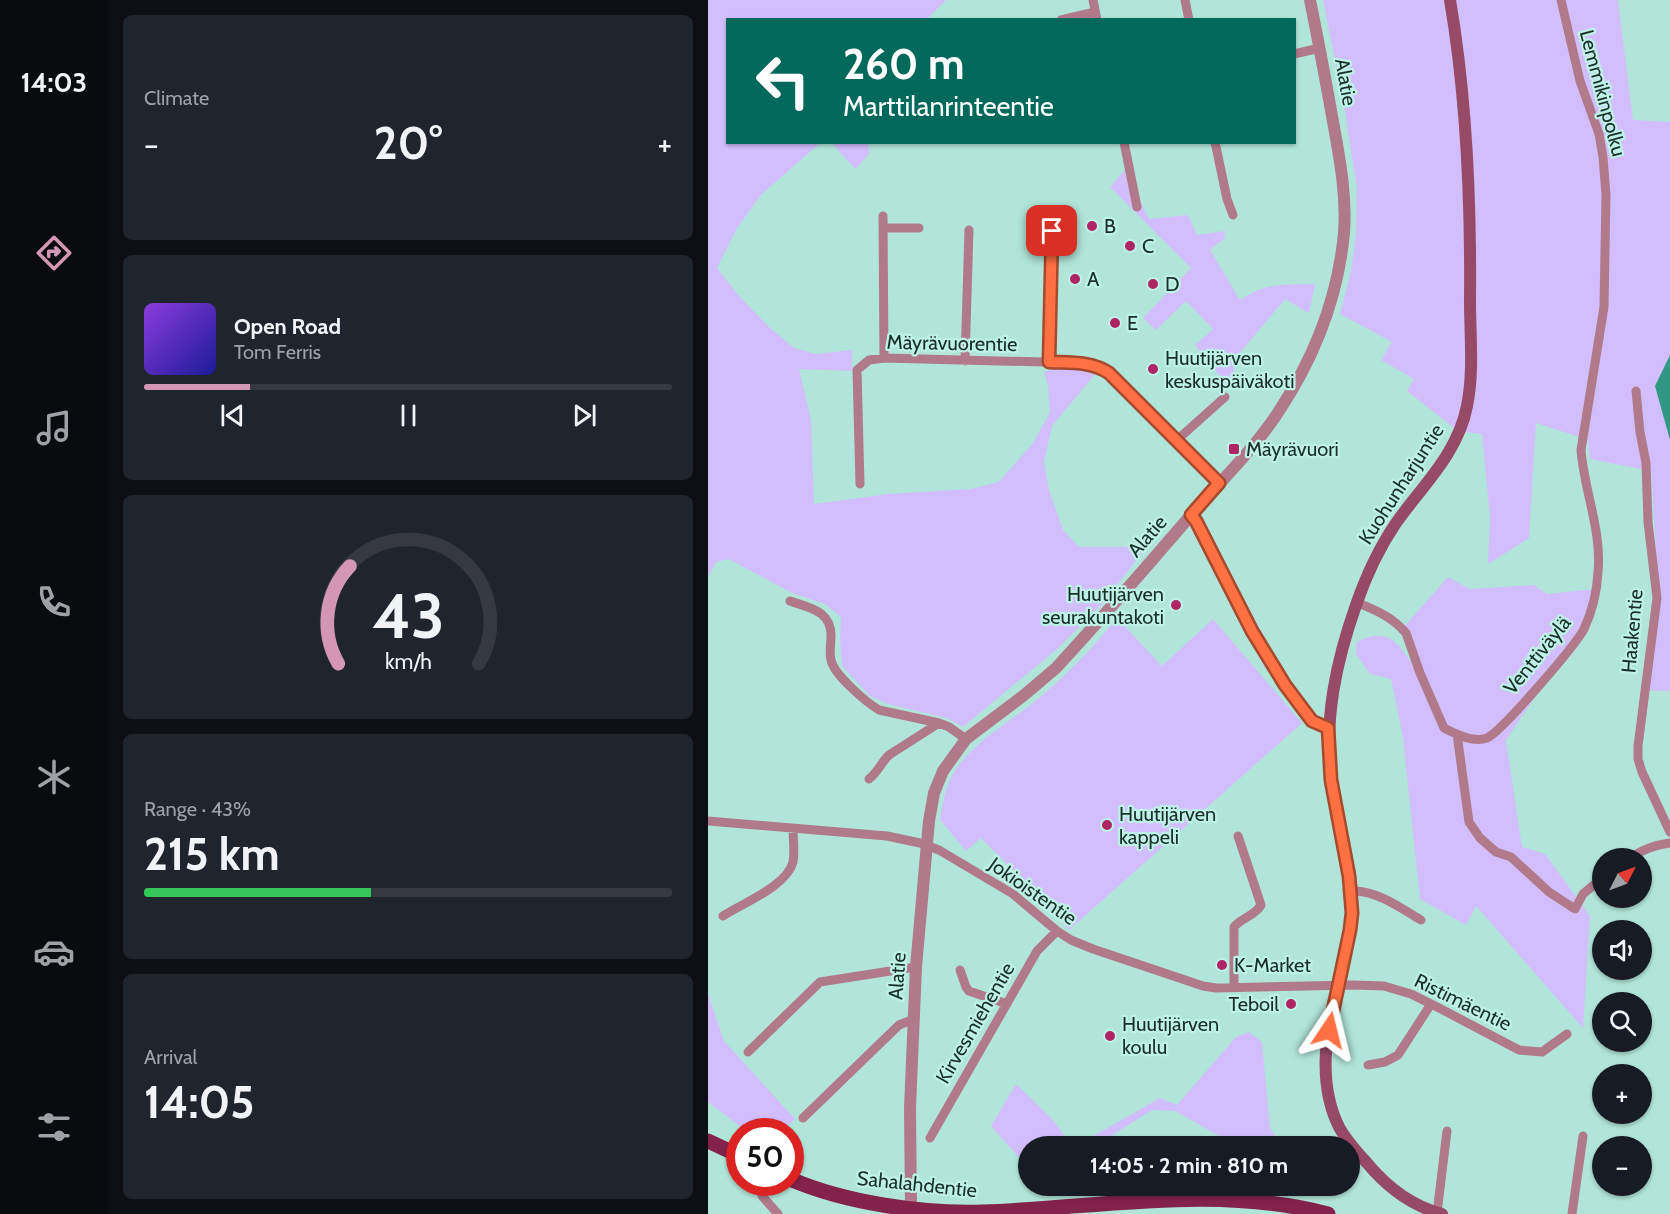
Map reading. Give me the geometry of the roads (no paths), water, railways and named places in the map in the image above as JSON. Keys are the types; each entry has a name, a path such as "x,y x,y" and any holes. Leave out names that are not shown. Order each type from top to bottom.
{"main road":[{"name":"Kuohunharjuntie","path":"1440,1213 1412,1202 1395,1191 1367,1164 1340,1127 1329,1097 1325,1069 1337,985 1350,930 1352,891 1331,780 1328,728 1334,685 1356,602 1381,547 1451,450 1462,425 1467,404 1471,366 1471,251 1467,147 1460,61 1450,0"},
{"path":"708,1141 726,1149"},
{"name":"Sahalahdentie","path":"804,1184 855,1200 910,1211 981,1213 1136,1200 1186,1199 1279,1204 1328,1214"}],"street":[{"path":"1078,18 1096,16 1093,0"},
{"path":"1185,0 1189,18"},
{"name":"Alatie","path":"910,1211 910,1108 916,967 929,821 934,794 943,771 966,739 1056,668 1262,434 1304,369 1334,294 1344,232 1341,165 1310,0"},
{"name":"Lemmikinpolku","path":"1561,0 1580,81 1599,134 1604,157 1606,195 1604,307"},
{"path":"1296,54 1320,48"},
{"path":"1124,144 1137,207"},
{"path":"1215,144 1227,199 1233,215"},
{"path":"883,216 884,358"},
{"path":"883,228 919,228"},
{"path":"965,361 969,230"},
{"path":"1049,362 1052,231"},
{"name":"Venttiväylä","path":"1457,734 1476,740 1486,738 1503,726 1572,646 1583,631 1589,617 1599,570 1598,550 1582,469 1581,450 1604,307"},
{"name":"Mäyrävuorentie","path":"860,484 857,370 869,360 884,358 1081,363 1099,366 1109,373 1219,483"},
{"name":"Haakentie","path":"1636,391 1646,464 1648,522 1657,598 1638,759 1670,832"},
{"path":"1177,440 1225,397"},
{"path":"1191,515 1252,631 1285,685 1312,721 1328,728"},
{"path":"790,602 818,610 827,618 832,628 831,660 837,673 871,705 879,710 939,723 950,727 966,739"},
{"path":"1356,602 1389,616 1406,633 1420,673 1444,728 1457,734 1469,822 1480,838 1496,852 1511,857 1549,892 1575,909 1583,894 1592,886"},
{"path":"869,778 876,773 889,755 939,723"},
{"name":"Jokioistentie","path":"708,821 887,836 928,846 939,850 1013,894 1057,931 1093,949 1181,979 1216,988 1337,985"},
{"path":"723,916 765,892 786,875 793,863 793,829"},
{"path":"1234,987 1234,927 1238,922 1258,911 1261,905 1238,836"},
{"path":"1648,848 1670,843"},
{"path":"1352,891 1361,891 1391,903 1421,920"},
{"name":"Kirvesmiehentie","path":"930,1138 1037,951 1057,931"},
{"path":"748,1052 820,982 916,967"},
{"path":"960,970 969,991 1007,1004"},
{"name":"Ristimäentie","path":"1337,985 1384,986 1411,994 1519,1050 1542,1052 1567,1034"},
{"path":"1368,1065 1385,1062 1398,1055 1431,1004"},
{"path":"803,1118 899,1025 914,1019"},
{"path":"1440,1213 1446,1131"},
{"path":"1572,1214 1582,1136"},
{"path":"762,1196 778,1214"}],"place":[{"name":"B","path":"1092,226"},
{"name":"C","path":"1130,246"},
{"name":"A","path":"1075,279"},
{"name":"D","path":"1153,284"},
{"name":"E","path":"1115,323"},
{"name":"Huutijärven keskuspäiväkoti","path":"1153,369"},
{"name":"Mäyrävuori","path":"1234,449"},
{"name":"Huutijärven seurakuntakoti","path":"1176,605"},
{"name":"Huutijärven kappeli","path":"1107,825"},
{"name":"K-Market","path":"1222,965"},
{"name":"Teboil","path":"1291,1004"},
{"name":"Huutijärven koulu","path":"1110,1036"}]}
